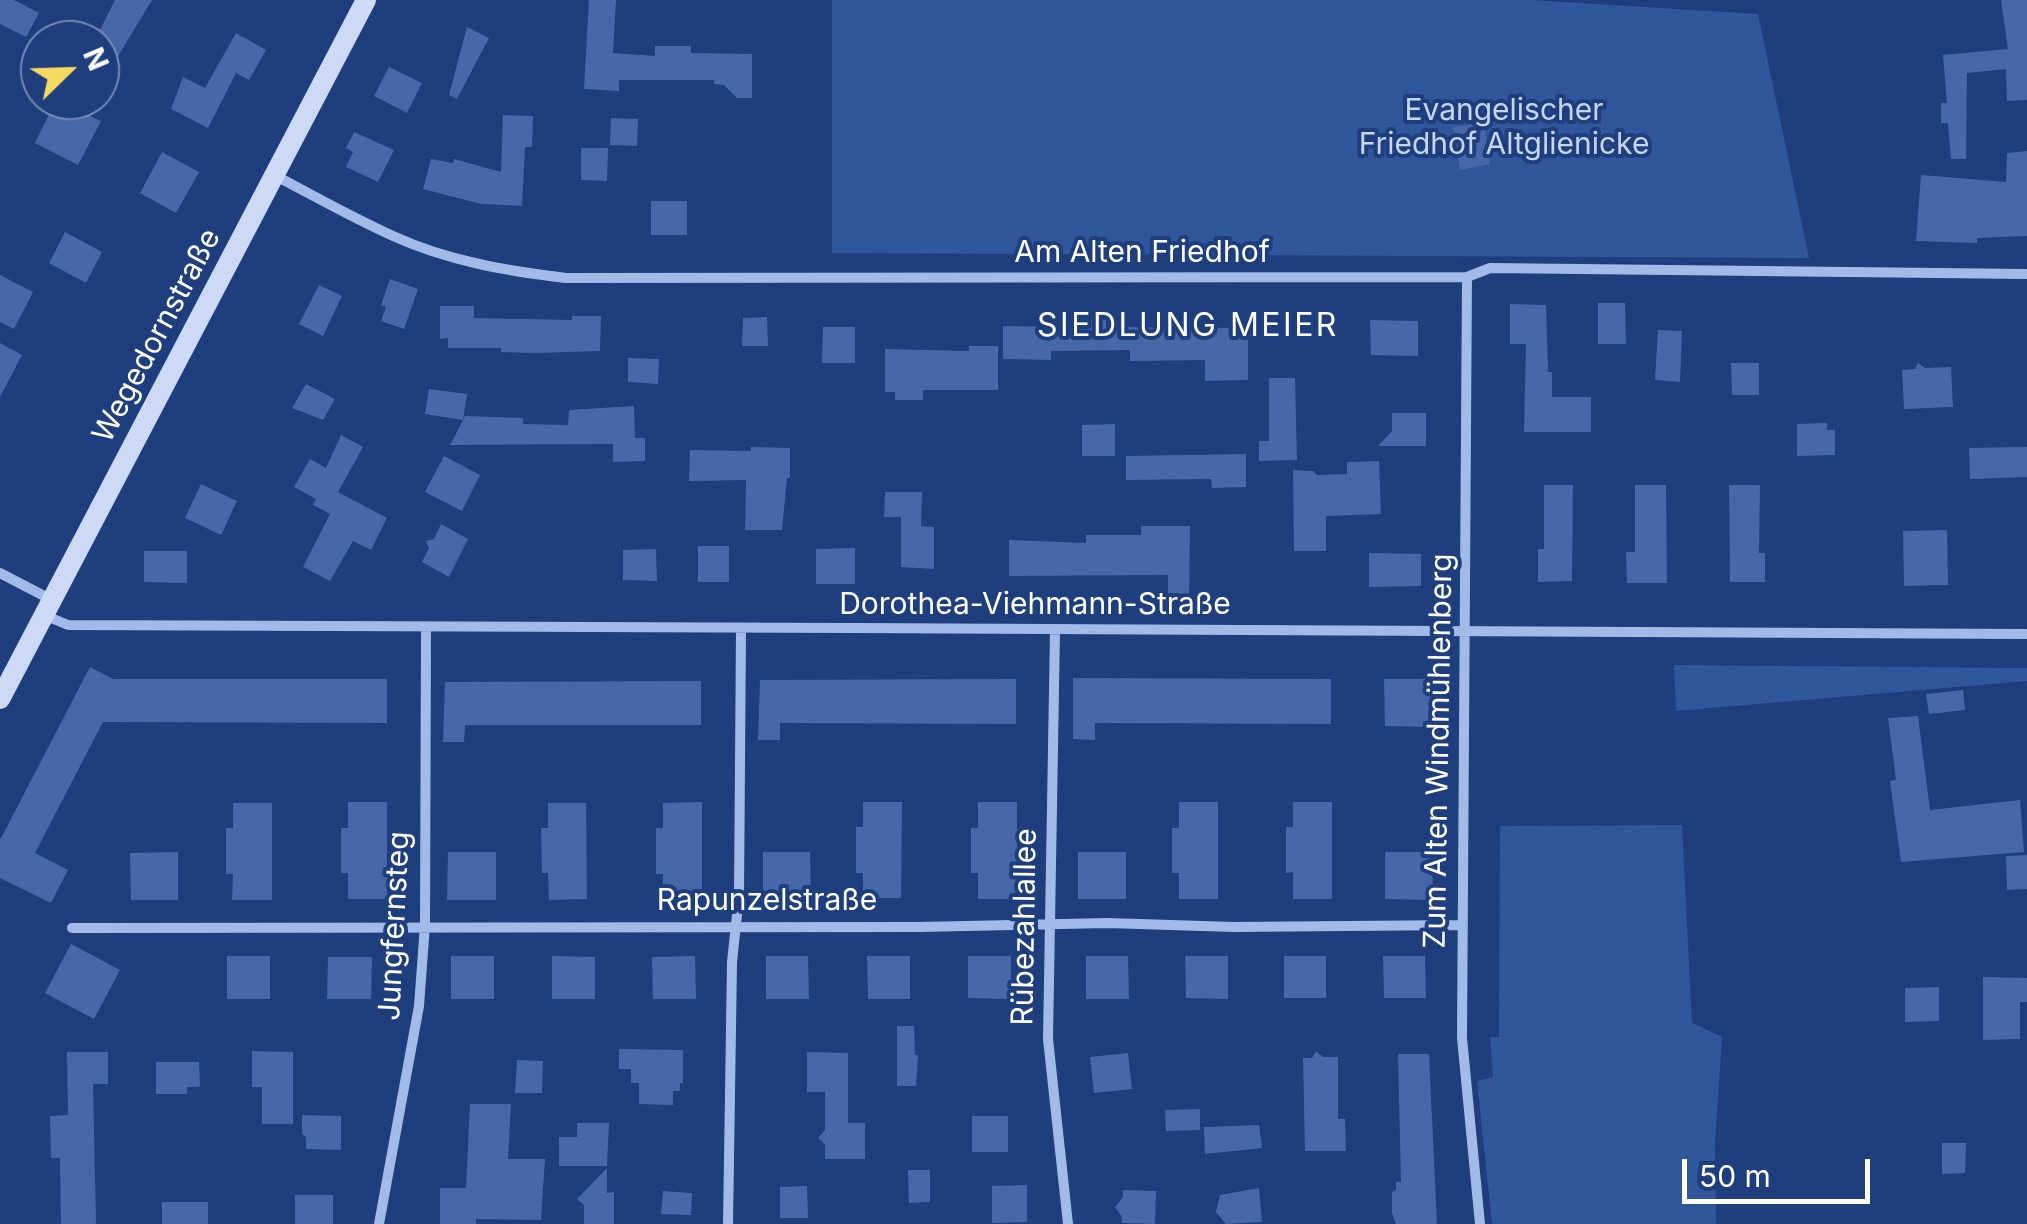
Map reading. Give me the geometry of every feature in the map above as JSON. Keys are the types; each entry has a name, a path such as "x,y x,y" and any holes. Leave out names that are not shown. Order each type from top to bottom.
{"street":[{"name":"Wegedornstraße","path":"0,700 366,0"},
{"name":"Am Alten Friedhof","path":"276,176 394,237 508,271 566,278 1467,277 1490,268 2027,274"},
{"name":"Zum Alten Windmühlenberg","path":"1467,277 1462,1038 1480,1224"},
{"name":"Dorothea-Viehmann-Straße","path":"0,573 68,626 1054,631 1467,628 2027,634"},
{"name":"Jungfernsteg","path":"379,1224 419,1006 425,925 426,627"},
{"path":"728,1224 734,926 739,896 741,630"},
{"name":"Rübezahlallee","path":"1054,631 1048,1039 1068,1224"},
{"name":"Rapunzelstraße","path":"72,928 1462,926"}],"green space":[{"name":"Evangelischer Friedhof Altglienicke","path":"832,0 1531,0 1758,14 1809,258 832,253"},
{"path":"1674,665 2027,668 2027,681 1676,711"},
{"path":"1682,825 1692,1023 1722,1037 1715,1143 1716,1224 1492,1224 1477,1081 1493,1077 1490,1037 1499,1037 1500,826"}],"building":[{"path":"0,0 14,0 39,13 35,20 20,20 20,34 0,24"},
{"path":"115,0 152,0 120,53 120,20 105,20"},
{"path":"589,0 616,0 613,53 655,56 655,46 691,46 691,53 752,54 752,98 737,98 724,85 714,84 714,80 619,80 619,91 584,89"},
{"path":"2001,0 2027,0 2027,100 2007,101 2006,69 1967,73 1966,159 1951,159 1948,123 1941,123 1941,103 1947,103 1943,55 2008,49"},
{"path":"467,27 489,38 457,99 449,95"},
{"path":"236,33 266,50 249,80 236,73 208,128 171,109 183,77 205,88"},
{"path":"389,67 422,83 407,113 374,96"},
{"path":"503,115 533,116 532,147 525,147 522,206 481,204 423,189 431,159 453,163 454,159 501,172"},
{"path":"611,118 638,119 637,146 610,145"},
{"path":"46,120 101,121 78,165 35,143"},
{"path":"1484,123 1490,164 1460,170 1453,127"},
{"path":"354,132 394,150 378,182 346,167 353,152 346,148"},
{"path":"581,148 608,148 607,181 581,180"},
{"path":"2027,151 2027,236 1977,238 1977,243 1916,241 1921,175 2006,182 2007,153"},
{"path":"162,152 199,172 176,213 140,193"},
{"path":"651,201 687,201 687,235 651,235"},
{"path":"65,232 102,252 86,283 49,263"},
{"path":"0,275 33,292 14,329 0,322"},
{"path":"390,279 418,289 404,329 381,321 386,307 381,305"},
{"path":"319,285 342,296 323,336 299,324"},
{"path":"1598,303 1625,303 1626,344 1598,344"},
{"path":"1510,304 1546,305 1552,397 1591,397 1591,432 1524,432 1526,344 1510,344"},
{"path":"440,306 474,306 474,318 572,320 572,316 601,316 600,351 534,353 501,352 501,348 448,348 448,338 440,339"},
{"path":"767,317 768,346 742,346 743,318"},
{"path":"1074,320 1106,320 1106,327 1248,328 1248,380 1205,381 1205,360 1130,361 1130,350 1051,351 1051,360 1003,359 1003,326 1074,327"},
{"path":"1370,320 1418,321 1418,356 1371,355"},
{"path":"823,327 855,327 855,363 822,363"},
{"path":"1658,330 1682,331 1680,382 1655,380"},
{"path":"0,343 22,355 0,397"},
{"path":"969,346 998,346 998,390 923,390 923,400 895,400 895,392 885,392 885,349 969,351"},
{"path":"628,358 659,359 658,384 628,382"},
{"path":"1731,363 1759,363 1759,395 1732,395"},
{"path":"1918,363 1925,368 1951,367 1953,407 1904,409 1902,370 1915,369"},
{"path":"1269,378 1295,378 1297,460 1259,461 1259,441 1269,441"},
{"path":"306,384 335,399 323,420 292,408"},
{"path":"429,389 467,394 463,420 425,414"},
{"path":"634,406 635,438 645,438 645,461 613,462 613,444 450,445 465,416 523,418 523,424 568,425 569,410"},
{"path":"1392,413 1426,413 1426,446 1378,446 1392,431"},
{"path":"1827,423 1827,430 1835,430 1835,455 1797,456 1797,424"},
{"path":"1115,424 1115,456 1082,456 1082,425"},
{"path":"341,435 363,447 338,492 387,518 371,550 353,541 330,581 303,567 330,514 313,505 316,499 294,487 310,459 326,468"},
{"path":"751,447 790,448 782,530 745,530 746,480 689,481 690,450 751,451"},
{"path":"2027,447 2027,477 1970,479 1969,448"},
{"path":"1246,454 1246,487 1212,488 1211,479 1126,480 1126,456"},
{"path":"444,456 480,475 462,511 425,492"},
{"path":"1379,461 1381,514 1326,516 1326,551 1294,551 1293,470 1313,471 1317,475 1347,474 1347,462"},
{"path":"201,484 237,501 221,535 185,518"},
{"path":"1544,485 1573,485 1572,581 1538,582 1538,549 1544,549"},
{"path":"1635,485 1666,485 1667,583 1627,583 1626,552 1635,552"},
{"path":"1729,485 1760,485 1759,553 1765,553 1765,582 1730,582"},
{"path":"885,492 922,492 921,526 934,527 934,569 901,567 901,517 884,517"},
{"path":"441,524 468,539 449,577 422,562 429,548 426,541 434,539"},
{"path":"1141,526 1190,526 1189,601 1168,601 1168,575 1009,576 1009,540 1086,543 1086,535 1141,535"},
{"path":"1947,530 1948,585 1904,586 1903,531"},
{"path":"698,546 729,546 729,582 698,582"},
{"path":"855,548 855,584 816,584 816,549"},
{"path":"656,549 657,581 623,580 623,550"},
{"path":"144,551 187,551 187,583 144,582"},
{"path":"1369,553 1421,554 1421,586 1369,587"},
{"path":"90,667 113,679 387,679 387,723 103,722 35,853 68,870 51,903 0,878 0,840"},
{"path":"1073,678 1331,679 1331,724 1095,723 1095,740 1073,739"},
{"path":"1016,679 1016,724 780,723 780,740 758,740 760,680"},
{"path":"1384,679 1432,679 1432,727 1385,726"},
{"path":"701,681 701,725 465,725 464,742 443,742 445,682"},
{"path":"1963,690 1965,710 1929,714 1926,694"},
{"path":"1918,716 1930,810 2020,800 2024,852 1901,862 1890,781 1896,780 1888,718"},
{"path":"348,802 387,802 387,899 348,899 348,873 341,873 341,828 348,828"},
{"path":"702,802 702,900 663,900 663,874 656,874 656,828 663,828 663,803"},
{"path":"863,802 902,802 901,898 863,898 863,873 856,873 856,827 863,827"},
{"path":"978,802 1017,802 1017,899 978,899 978,873 971,873 971,828 978,828"},
{"path":"1179,802 1218,802 1218,899 1179,899 1179,873 1172,873 1172,828 1179,828"},
{"path":"1293,802 1332,802 1332,899 1293,899 1293,872 1286,873 1286,827 1293,827"},
{"path":"233,803 272,803 272,900 232,900 233,874 226,874 226,828 233,828"},
{"path":"548,803 586,803 587,899 549,900 548,873 542,873 541,828 548,828"},
{"path":"178,852 178,900 131,900 130,853"},
{"path":"448,852 496,852 496,900 447,900"},
{"path":"763,852 810,852 811,900 763,900"},
{"path":"1078,852 1126,852 1126,899 1078,899"},
{"path":"1385,852 1432,852 1433,900 1385,899"},
{"path":"2027,855 2027,889 2007,890 2006,856"},
{"path":"71,944 120,970 94,1019 45,993"},
{"path":"227,956 270,956 270,999 227,999"},
{"path":"451,956 494,956 494,999 451,999"},
{"path":"552,956 595,957 595,999 552,999"},
{"path":"695,956 696,999 653,999 652,957"},
{"path":"766,956 808,956 809,999 766,999"},
{"path":"867,956 910,956 910,999 868,999"},
{"path":"968,956 1011,956 1011,999 968,998"},
{"path":"1086,956 1128,956 1129,999 1086,999"},
{"path":"1185,956 1228,956 1228,999 1186,998"},
{"path":"1284,956 1326,956 1326,998 1284,998"},
{"path":"1383,956 1425,956 1426,998 1384,998"},
{"path":"328,957 372,957 371,999 327,999"},
{"path":"1983,977 2027,978 2027,1002 2020,1002 2020,1039 1983,1040"},
{"path":"1939,987 1939,1021 1905,1022 1905,988"},
{"path":"897,1026 914,1026 918,1055 916,1086 897,1086"},
{"path":"619,1049 683,1050 683,1083 680,1091 673,1091 673,1105 639,1104 639,1083 631,1083 631,1069 619,1069"},
{"path":"252,1051 293,1052 293,1124 262,1124 262,1087 252,1087"},
{"path":"1316,1051 1323,1057 1338,1057 1338,1119 1345,1119 1346,1151 1305,1151 1303,1058 1312,1058"},
{"path":"67,1052 108,1052 108,1084 93,1084 96,1224 61,1224 60,1158 51,1158 50,1116 68,1115"},
{"path":"807,1052 848,1053 848,1123 865,1123 865,1159 825,1159 825,1144 818,1138 825,1130 825,1092 807,1092"},
{"path":"1128,1053 1132,1089 1094,1093 1090,1057"},
{"path":"1398,1054 1429,1054 1437,1224 1396,1224 1392,1213 1392,1192 1396,1182 1401,1182"},
{"path":"517,1060 543,1061 542,1093 515,1093"},
{"path":"156,1062 199,1062 200,1087 187,1087 187,1094 156,1094"},
{"path":"470,1104 511,1104 508,1159 545,1159 541,1220 476,1219 476,1224 440,1224 440,1188 466,1188"},
{"path":"1200,1109 1200,1130 1166,1131 1165,1110"},
{"path":"302,1115 341,1116 341,1150 306,1149"},
{"path":"972,1116 1008,1116 1008,1152 972,1152"},
{"path":"577,1123 609,1123 607,1166 559,1166 559,1137 577,1137"},
{"path":"1259,1125 1262,1148 1205,1154 1204,1127"},
{"path":"1942,1143 1966,1143 1965,1173 1942,1174"},
{"path":"607,1168 607,1193 614,1192 614,1224 584,1224 584,1205 577,1199"},
{"path":"908,1170 930,1170 930,1202 909,1203"},
{"path":"1027,1185 1027,1222 992,1223 992,1186"},
{"path":"807,1186 808,1218 780,1218 780,1187"},
{"path":"1259,1188 1262,1222 1226,1224 1216,1212 1220,1195"},
{"path":"1123,1190 1156,1191 1155,1224 1122,1223 1115,1207"},
{"path":"663,1191 692,1193 691,1215 661,1214"},
{"path":"295,1195 333,1195 333,1224 295,1224"},
{"path":"162,1202 208,1202 208,1224 162,1224"}],"district":[{"name":"SIEDLUNG MEIER","path":"1188,326"}]}
